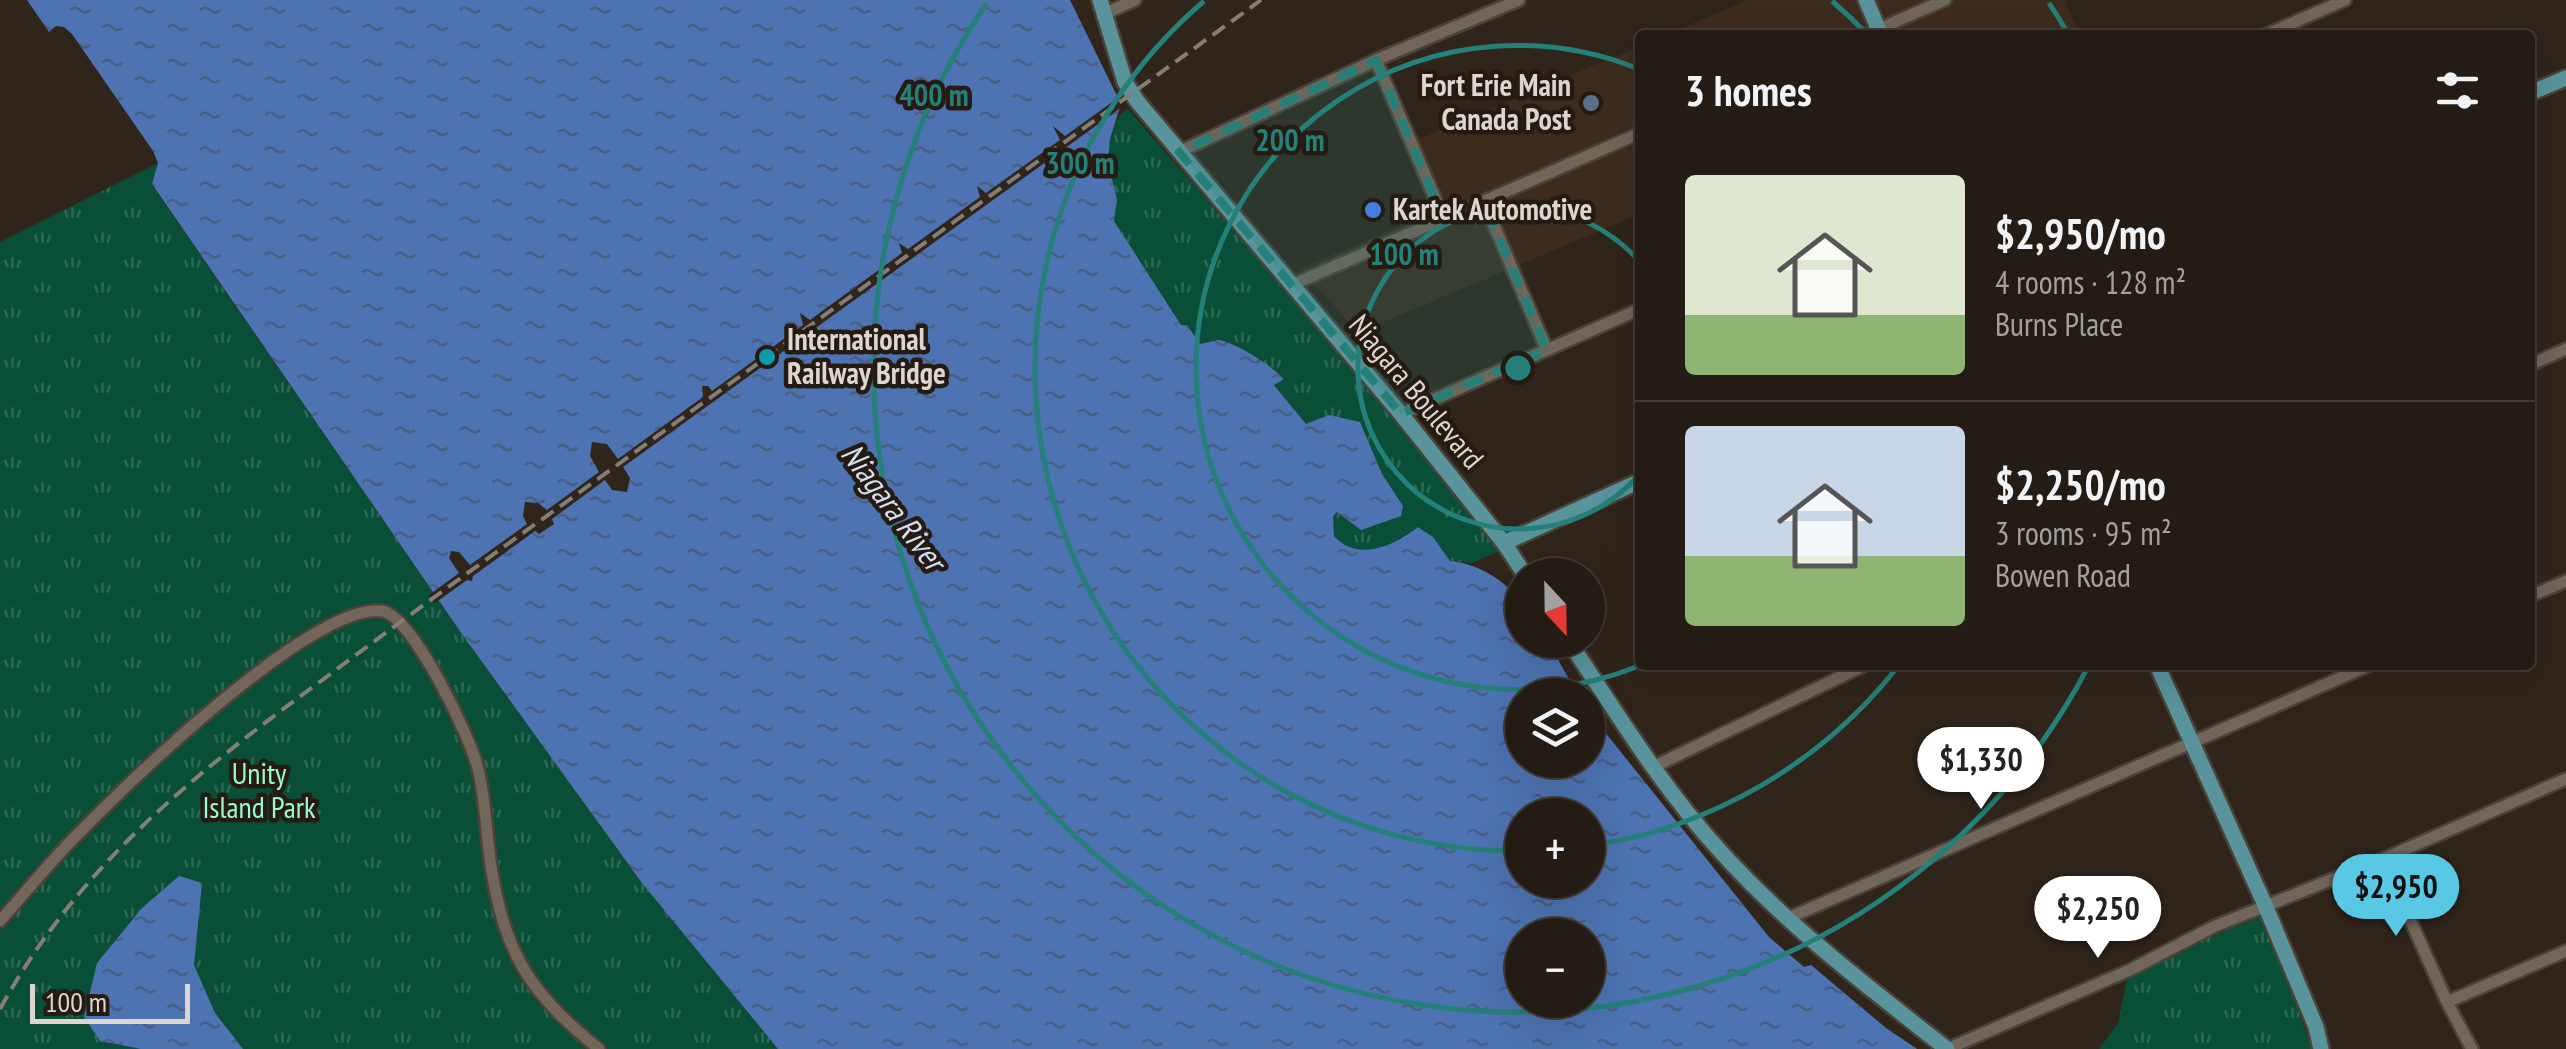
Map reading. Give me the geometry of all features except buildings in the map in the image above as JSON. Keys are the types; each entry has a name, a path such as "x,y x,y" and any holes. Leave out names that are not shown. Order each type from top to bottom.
{"main road":[{"path":"1866,0 1874,30"},
{"name":"Niagara Boulevard","path":"1102,7 1125,82 1136,101 1400,414 1514,558"},
{"path":"2535,91 2566,78"},
{"path":"1504,542 1635,483"},
{"path":"1580,658 1653,767 1719,850 1786,919 1947,1049"},
{"path":"2159,670 2265,906 2322,1049"}],"street":[{"path":"1102,7 1135,0"},
{"path":"1179,152 1376,60 1519,0"},
{"path":"1881,30 1945,0"},
{"path":"2277,30 2346,0"},
{"path":"1376,60 1444,219"},
{"path":"1292,285 1635,136"},
{"path":"1484,202 1547,350"},
{"path":"1400,414 1635,311"},
{"path":"2535,364 2566,349"},
{"path":"2535,594 2566,580"},
{"path":"0,921 75,836 259,670 336,623 362,611 384,611 394,615 416,644 477,763 491,869 514,956 553,1009 599,1049"},
{"path":"1653,767 1855,670"},
{"path":"1786,919 2358,670"},
{"path":"1947,1049 2130,970 2212,927 2383,859 2566,778"},
{"path":"2383,859 2472,1049"},
{"path":"2447,1002 2566,951"}],"highlighted area":[{"path":"1376,60 1444,219 1484,202 1547,350 1401,414 1179,152"}],"shaded area":[{"path":"1748,0 1856,0 1868,30 1677,30"},
{"path":"1871,0 2065,0 2077,28 2072,30 1884,30"},
{"path":"1635,48 1635,216 1355,334 1341,313 1299,269 1433,212 1405,145"}],"green space":[{"path":"1127,108 1444,473 1503,549 1472,563 1450,561 1433,537 1418,527 1387,545 1365,550 1354,549 1334,536 1333,515 1337,512 1350,520 1401,516 1403,507 1382,474 1360,423 1306,424 1274,384 1283,379 1234,344 1216,340 1200,344 1187,325 1181,326 1114,221 1108,163 1110,139 1118,118"},
{"name":"Unity Island Park","path":"158,163 152,185 464,637 642,883 778,1049 0,1049 0,242"},
{"path":"2264,915 2312,1049 2099,1049 2118,1024 2129,970"}],"water":[{"name":"Niagara River","path":"27,0 1070,0 1121,104 1110,139 1108,162 1117,200 1114,221 1181,325 1187,325 1200,344 1224,341 1271,368 1284,379 1274,385 1306,424 1329,415 1360,422 1382,474 1403,506 1401,516 1361,530 1337,512 1333,516 1334,536 1354,549 1365,550 1388,545 1418,527 1433,537 1450,561 1471,565 1505,586 1505,658 1557,658 1568,678 1505,678 1505,778 1605,778 1605,732 1769,937 1804,967 1811,965 1917,1049 778,1049 642,883 464,637 152,184 158,163 153,151 72,34 56,26 49,32"},
{"path":"179,876 202,883 194,965 215,1013 243,1049 141,1049 100,1041 84,1017 97,963 142,908"}],"pier":[{"name":"International Railway Bridge","path":"1122,95 1126,104 623,467 630,478 627,492 612,490 605,480 552,519 554,524 539,534 535,531 473,576 472,581 467,580 435,603 429,595 459,573 449,558 451,551 459,552 470,565 527,524 523,516 525,502 538,503 547,510 599,472 590,456 592,442 607,444 618,459 703,397 702,386 712,391 803,325 800,313 810,320 902,253 899,243 908,249 980,197 977,186 986,193 1060,140 1053,126 1065,136"}],"railway":[{"path":"0,1009 32,956 105,865 145,824 233,748 450,586 1261,0"}],"place":[{"name":"Fort Erie Main Canada Post","path":"1591,103"},
{"name":"Kartek Automotive","path":"1373,210"},
{"name":"International Railway Bridge","path":"767,357"}]}
